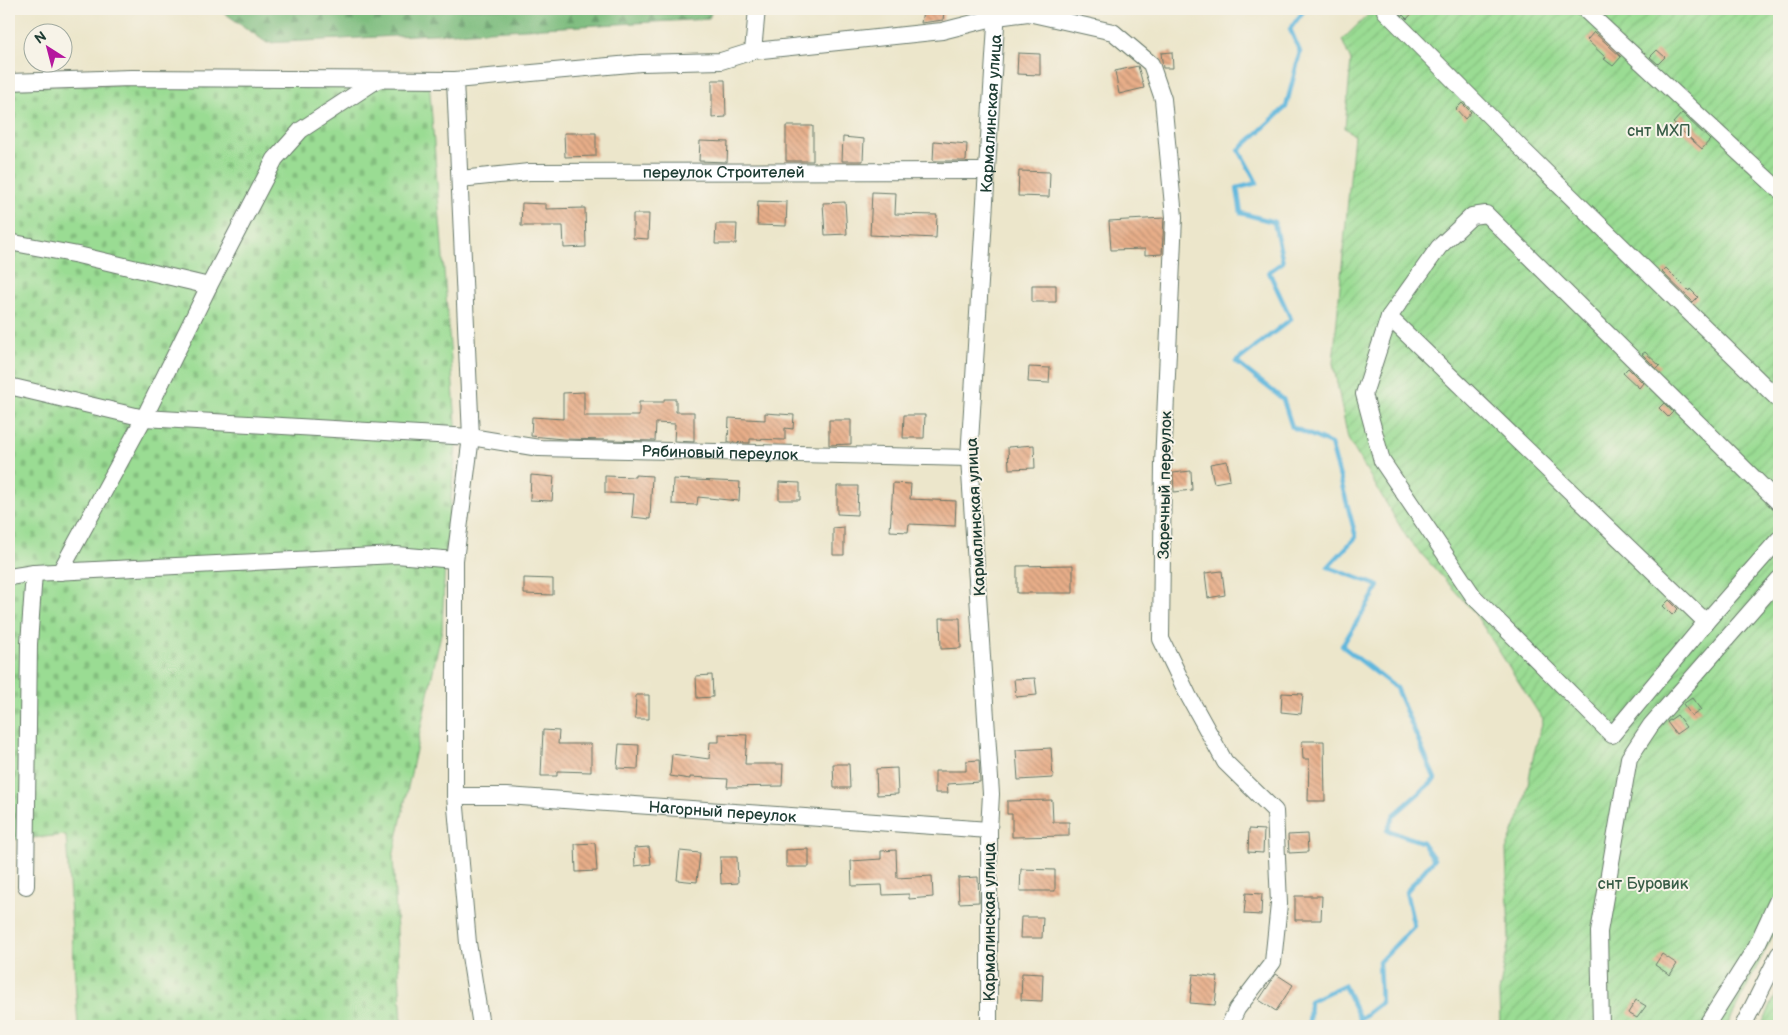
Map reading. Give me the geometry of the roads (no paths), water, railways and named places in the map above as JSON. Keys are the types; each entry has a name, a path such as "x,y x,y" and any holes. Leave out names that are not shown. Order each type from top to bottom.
{"street":[{"path":"753,51 757,9"},
{"path":"1584,9 1779,190"},
{"path":"1385,11 1520,148 1779,400"},
{"name":"Заречный переулок","path":"9,82 131,78 456,80 641,63 720,61 753,51 942,31 997,13 1028,13 1113,32 1151,64 1163,99 1174,217 1163,464 1161,640 1188,695 1225,762 1275,811 1279,904 1273,962 1237,1009 1230,1026"},
{"name":"Кармалинская улица","path":"989,1026 989,830 991,794 969,458 997,13"},
{"path":"60,572 144,418 209,286 275,159 301,130 377,80"},
{"path":"456,80 471,437 455,560 456,796 468,943 481,1026"},
{"name":"переулок Строителей","path":"460,179 529,172 987,171"},
{"path":"1779,502 1486,214 1472,216 1439,247 1389,317 1364,394 1382,461 1474,597 1612,735 1706,622 1779,539"},
{"path":"9,242 78,255 209,286"},
{"path":"1389,317 1706,622"},
{"name":"Рябиновый переулок","path":"9,386 144,418 471,437 538,448 969,458"},
{"path":"9,577 34,573 396,555 455,560"},
{"path":"26,886 29,644 34,573"},
{"path":"1601,1026 1599,932 1629,758 1651,725 1779,579"},
{"name":"Нагорный переулок","path":"456,796 507,796 989,830"},
{"path":"1706,1026 1756,947 1779,897"},
{"path":"1743,1026 1779,954"}],"waterway":[{"path":"1305,9 1290,29 1300,52 1286,107 1239,150 1257,183 1237,188 1241,213 1274,222 1283,262 1269,272 1291,319 1236,362 1283,399 1292,427 1331,444 1356,537 1328,567 1379,586 1342,646 1396,688 1435,779 1394,815 1387,830 1422,842 1434,859 1406,892 1414,926 1379,962 1381,1003 1360,1019 1344,985 1310,1001 1309,1026"}],"park label":[{"name":"снт МХП","path":"1659,130"},
{"name":"снт Буровик","path":"1643,883"}]}
